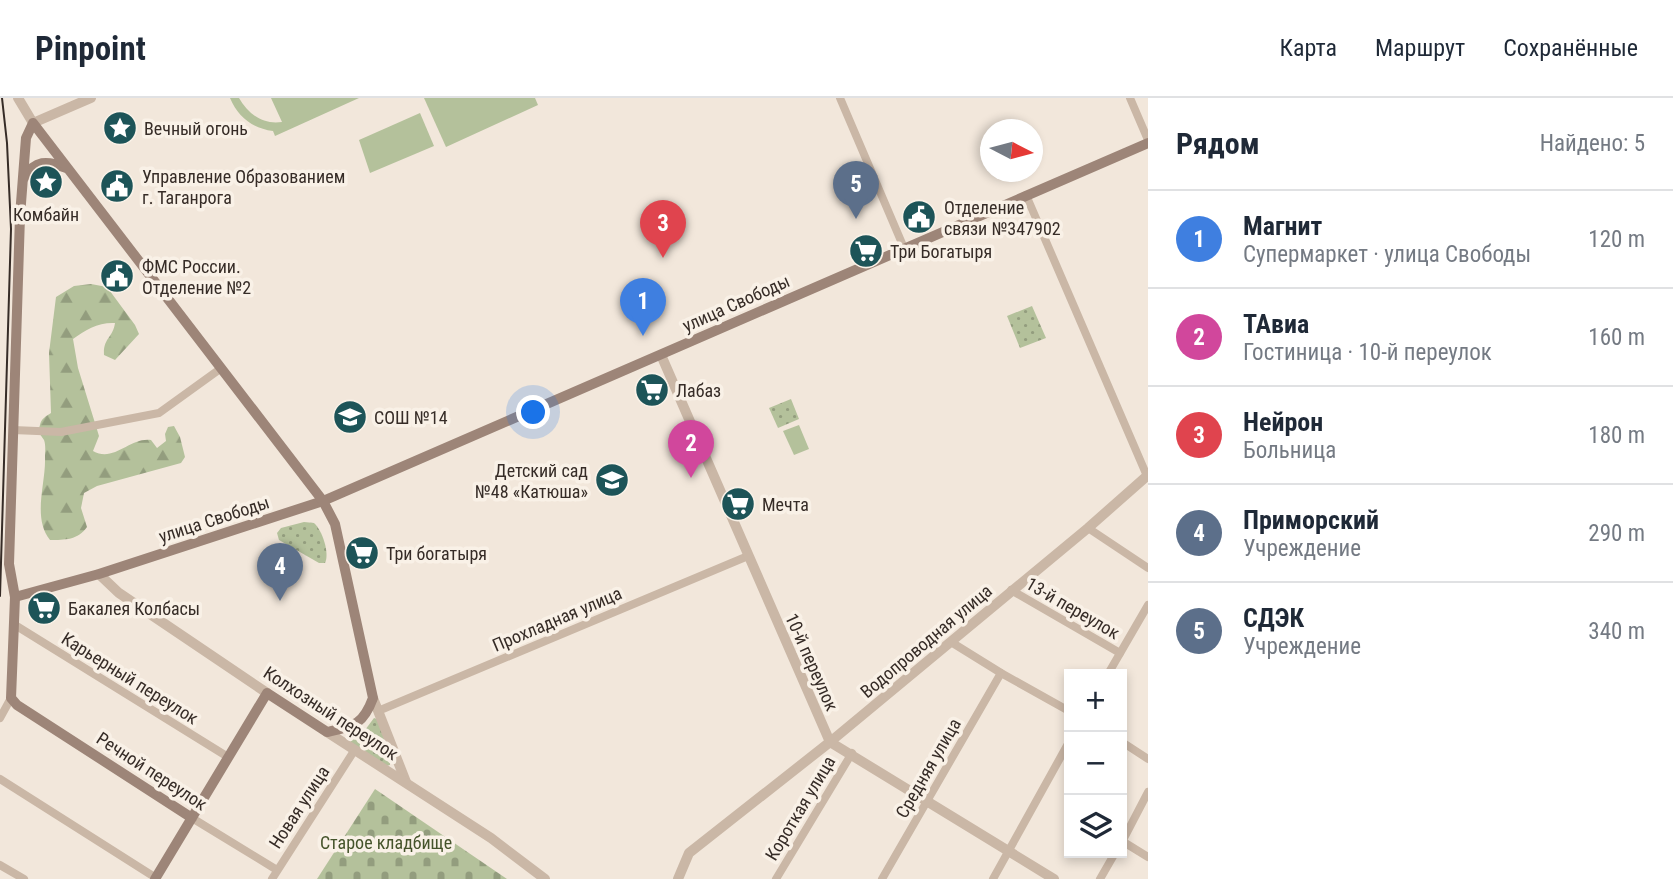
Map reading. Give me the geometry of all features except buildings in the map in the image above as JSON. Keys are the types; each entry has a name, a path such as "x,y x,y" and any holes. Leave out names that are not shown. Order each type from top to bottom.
{"main road":[{"path":"12,698 15,597 9,564 13,430 23,181 26,138 33,123 323,501 335,524 373,698 366,717 351,727 327,732"},
{"name":"улица Свободы","path":"15,597 99,575 323,501 1148,141"},
{"path":"23,181 30,169 40,162 55,163 68,169"},
{"path":"156,879 267,693"},
{"name":"Колхозный переулок","path":"267,693 327,732"},
{"name":"Речной переулок","path":"12,698 17,705 192,818"}],"street":[{"path":"18,98 33,123 91,98"},
{"path":"840,98 904,248"},
{"path":"1130,98 1148,141"},
{"path":"1026,195 1148,476"},
{"name":"10-й переулок","path":"661,355 830,742"},
{"path":"13,430 61,432 159,412 220,369"},
{"name":"Водопроводная улица","path":"678,879 689,853 830,742 1148,476"},
{"path":"1088,528 1148,568"},
{"name":"Прохладная улица","path":"378,711 748,556"},
{"name":"Колхозный переулок","path":"99,575 119,593 267,693"},
{"name":"13-й переулок","path":"1011,590 1120,653"},
{"path":"1111,669 1148,606"},
{"name":"Карьерный переулок","path":"15,625 228,757"},
{"path":"951,642 1064,707"},
{"name":"Средняя улица","path":"882,879 1001,673"},
{"path":"0,718 12,698"},
{"path":"373,698 406,782"},
{"name":"Колхозный переулок","path":"327,732 491,838 545,879"},
{"path":"830,742 1054,879"},
{"path":"1127,746 1148,759"},
{"name":"Новая улица","path":"272,879 354,751"},
{"path":"993,879 1064,751"},
{"name":"Короткая улица","path":"776,879 852,753"},
{"path":"0,779 156,879"},
{"path":"1127,832 1148,792"},
{"name":"Речной переулок","path":"192,818 277,870"},
{"path":"1127,844 1148,856"},
{"path":"1100,879 1112,858"},
{"path":"0,864 24,879"}],"green space":[{"path":"230,98 239,98 247,109 262,120 282,122 271,98 359,98 275,136 273,131 247,120 237,111"},
{"path":"424,98 535,98 538,105 446,147"},
{"path":"420,113 434,146 370,173 359,140"},
{"path":"91,284 107,287 139,334 115,360 104,355 105,345 115,323 92,327 73,339 78,368 99,436 93,451 108,454 143,440 151,440 157,448 166,441 168,427 174,426 185,457 181,463 97,486 84,493 81,508 87,527 75,537 50,540 45,531 41,511 45,447 39,430 43,419 51,413 49,353 56,297 74,286"},
{"path":"1032,306 1046,338 1020,348 1007,316"},
{"path":"791,399 799,419 778,428 769,408"},
{"path":"799,425 809,449 794,455 783,431"},
{"path":"304,522 314,523 320,531 326,548 325,563 319,563 279,540 277,533 281,528"},
{"path":"374,718 377,719 390,754 390,765 385,766 347,741 362,734"},
{"name":"Старое кладбище","path":"375,789 507,879 317,879"}],"tram line":[{"path":"0,596 11,229 2,98"}],"place":[{"name":"Вечный огонь","path":"120,128"},
{"name":"Комбайн","path":"46,182"},
{"name":"Управление Образованием г. Таганрога","path":"117,186"},
{"name":"Отделение связи №347902","path":"919,217"},
{"name":"СДЭК","path":"856,219"},
{"name":"Три Богатыря","path":"866,251"},
{"name":"Нейрон","path":"663,258"},
{"name":"ФМС России. Отделение №2","path":"117,276"},
{"name":"Магнит","path":"643,336"},
{"name":"Лабаз","path":"652,390"},
{"name":"СОШ №14","path":"350,417"},
{"name":"ТАвиа","path":"691,478"},
{"name":"Детский сад №48 «Катюша»","path":"612,480"},
{"name":"Мечта","path":"738,504"},
{"name":"Три богатыря","path":"362,553"},
{"name":"Приморский","path":"280,601"},
{"name":"Бакалея Колбасы","path":"44,608"}]}
